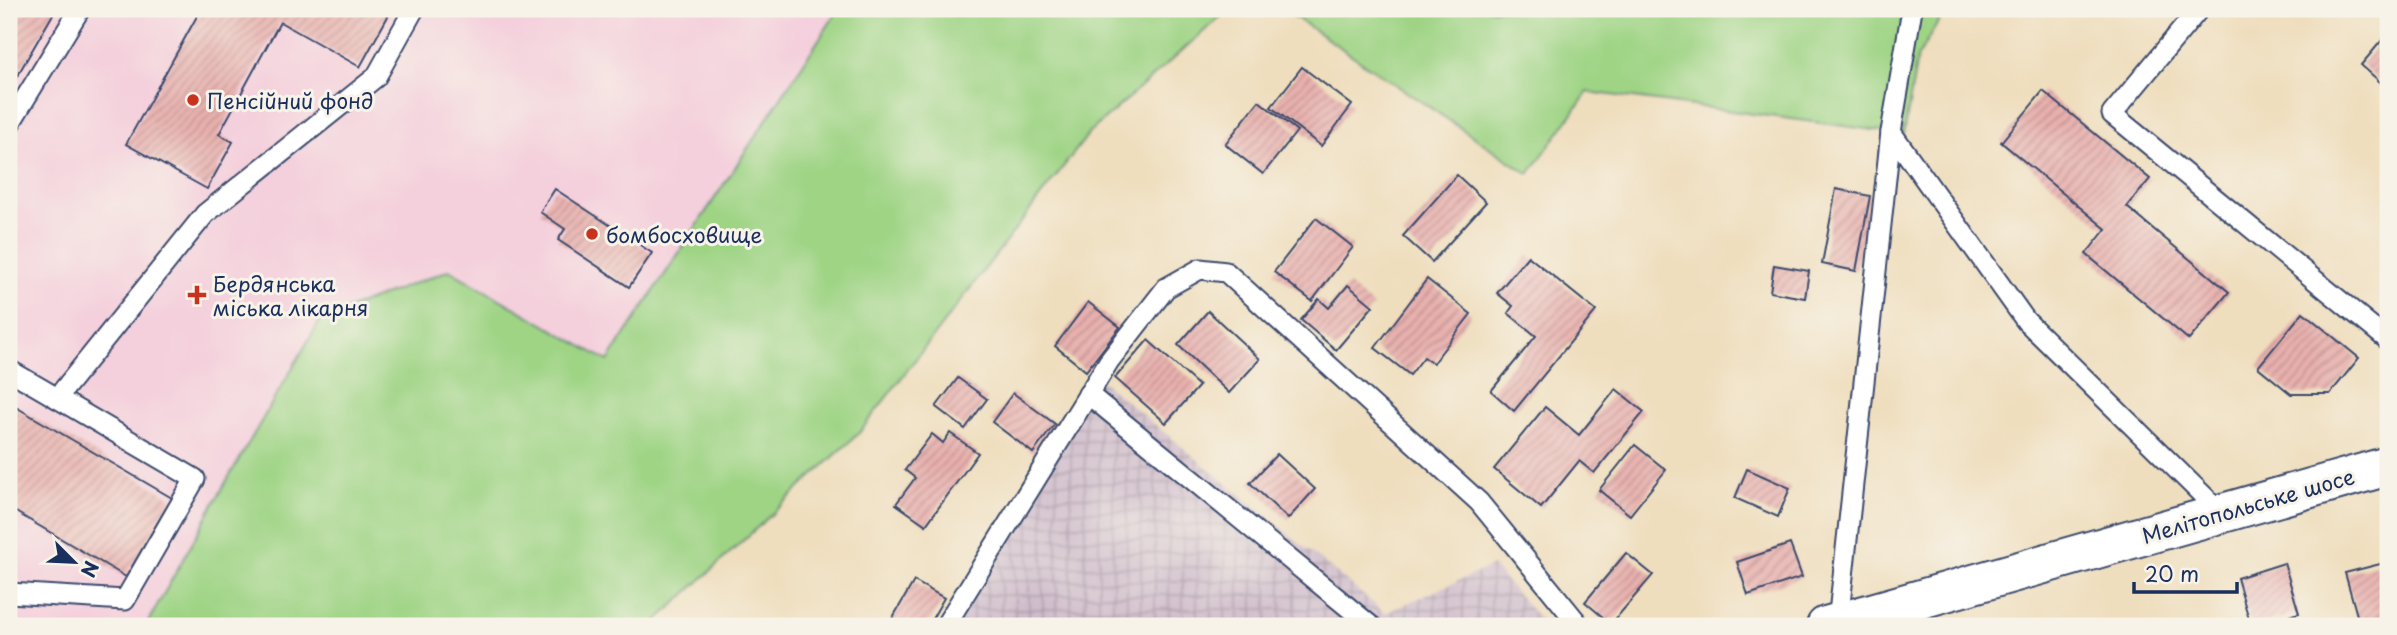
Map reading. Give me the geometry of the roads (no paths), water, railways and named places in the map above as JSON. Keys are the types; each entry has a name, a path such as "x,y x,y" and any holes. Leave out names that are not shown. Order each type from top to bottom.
{"main road":[{"name":"Мелітопольське шосе","path":"1832,624 2388,466"}],"lane":[{"path":"9,125 80,9"},
{"path":"57,398 205,214 376,77 414,9"},
{"path":"1832,624 1891,132 1912,9"},
{"path":"2199,9 2112,114 2388,340"},
{"path":"1891,132 2026,321 2221,513"},
{"path":"945,626 1109,360 1166,288 1200,269 1226,272 1479,502 1580,626"},
{"path":"9,370 195,479 125,600 9,593"},
{"path":"1088,394 1371,626"}],"place":[{"name":"Пенсійний фонд","path":"193,100"},
{"name":"бомбосховище","path":"592,234"},
{"name":"Бердянська міська лікарня","path":"197,295"}]}
